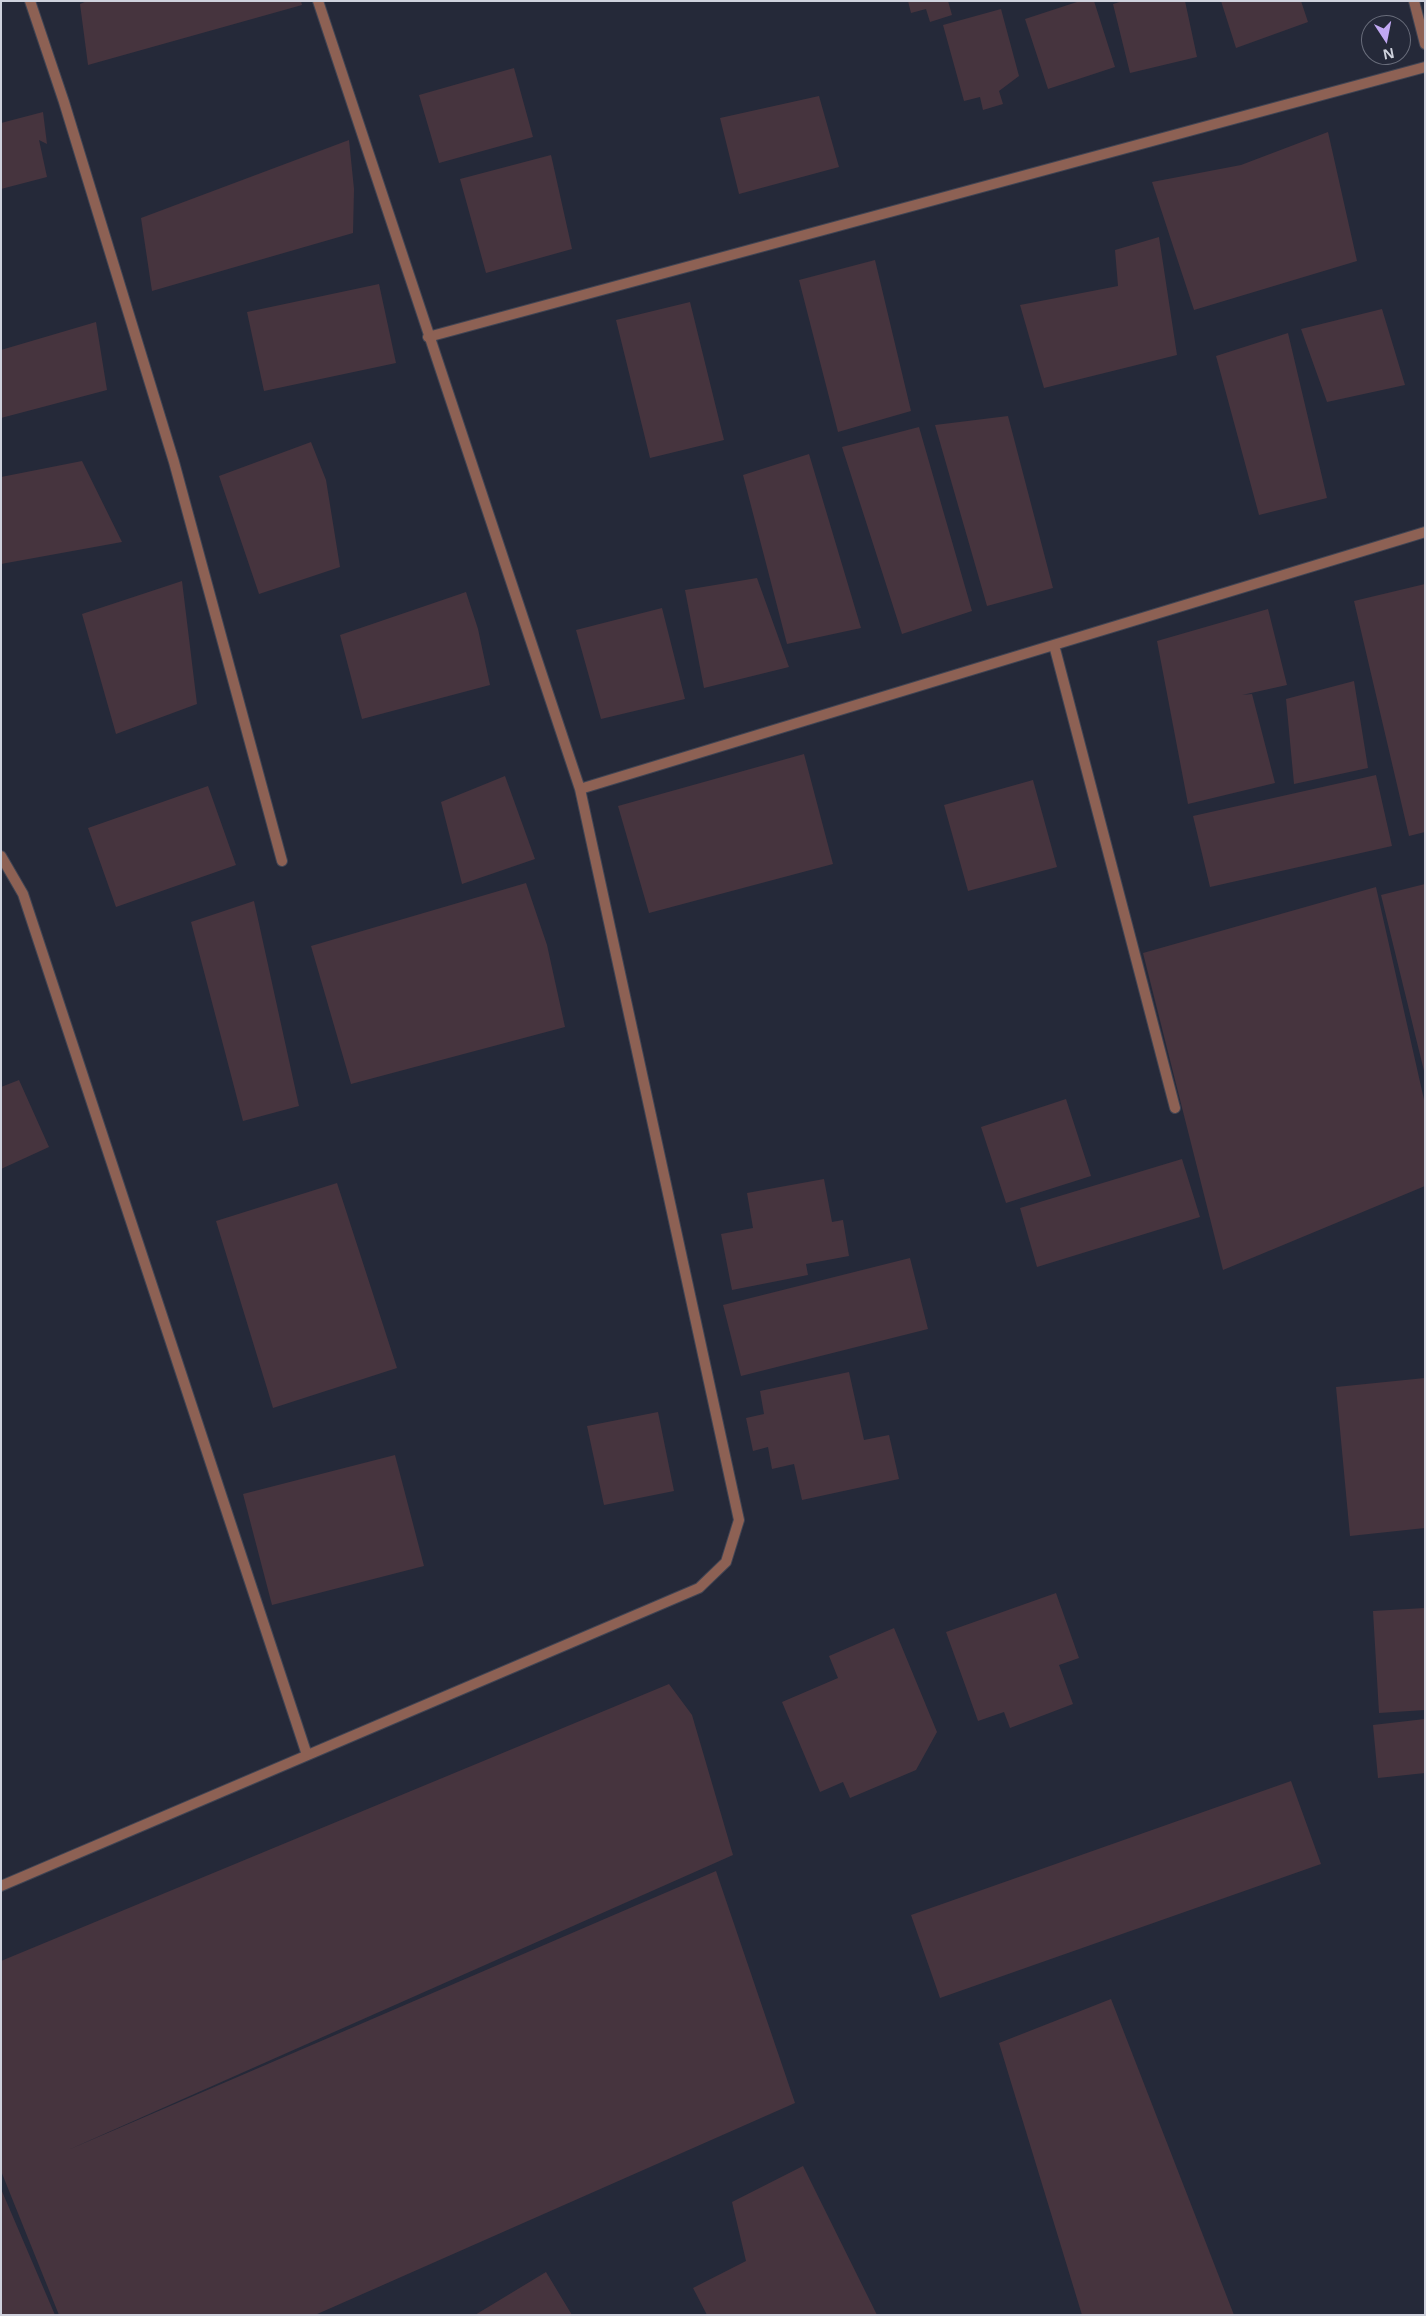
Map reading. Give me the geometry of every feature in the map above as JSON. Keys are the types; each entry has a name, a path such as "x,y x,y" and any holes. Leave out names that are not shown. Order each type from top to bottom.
{"street":[{"path":"30,1 67,111 174,462 282,861"},
{"path":"1,1886 698,1588 726,1562 739,1520 580,788 428,337 318,1"},
{"path":"1414,1 1425,44"},
{"path":"428,337 1425,67"},
{"path":"580,788 1425,532"},
{"path":"1054,644 1174,1108"},
{"path":"1,856 23,894 307,1755"}],"building":[{"path":"87,1 301,1 302,5 88,65 80,4"},
{"path":"908,1 948,1 952,15 930,22 926,9 911,13"},
{"path":"1080,1 1094,1 1115,67 1048,89 1025,19"},
{"path":"1123,1 1185,1 1197,57 1130,73 1113,4"},
{"path":"1221,1 1301,1 1308,22 1236,48"},
{"path":"1001,9 1019,76 999,91 1003,104 983,110 980,97 964,101 943,25"},
{"path":"514,68 533,137 439,163 419,95"},
{"path":"819,96 839,167 739,194 720,118"},
{"path":"43,112 47,144 39,140 47,177 1,189 1,123"},
{"path":"1328,132 1357,261 1194,310 1152,182 1241,165"},
{"path":"349,140 354,189 353,233 152,291 141,218"},
{"path":"551,155 572,249 486,273 460,179"},
{"path":"1159,237 1177,355 1044,388 1020,305 1118,286 1115,250"},
{"path":"875,260 911,411 838,432 799,280"},
{"path":"379,284 396,363 264,391 247,312"},
{"path":"690,302 724,440 650,458 616,320"},
{"path":"1382,309 1405,385 1327,402 1301,329"},
{"path":"96,322 107,390 1,418 1,350"},
{"path":"1288,333 1327,498 1259,515 1216,356"},
{"path":"1008,416 1053,588 987,606 935,425"},
{"path":"919,427 972,611 902,634 842,447"},
{"path":"311,442 326,480 340,567 259,594 219,476"},
{"path":"809,454 861,628 787,644 743,475"},
{"path":"82,461 122,542 1,564 1,477"},
{"path":"757,578 789,667 704,688 685,590"},
{"path":"182,581 197,704 116,734 82,614"},
{"path":"1425,584 1425,832 1409,836 1354,601"},
{"path":"466,592 478,629 490,685 362,719 340,635"},
{"path":"662,608 685,699 601,719 576,630"},
{"path":"1268,609 1287,685 1242,695 1252,694 1275,783 1188,804 1157,641"},
{"path":"1354,681 1368,768 1294,784 1286,699"},
{"path":"804,754 833,864 649,913 618,806"},
{"path":"1376,775 1392,846 1210,887 1193,816"},
{"path":"505,776 535,859 462,884 441,802"},
{"path":"1033,780 1057,867 968,891 944,805"},
{"path":"208,786 236,865 116,907 88,828"},
{"path":"526,883 547,945 565,1027 351,1084 311,946"},
{"path":"1425,884 1425,1071 1424,1071 1381,895"},
{"path":"1376,887 1425,1104 1425,1186 1223,1270 1143,953"},
{"path":"254,901 299,1106 243,1121 191,922"},
{"path":"19,1080 49,1147 1,1169 1,1087"},
{"path":"1066,1099 1091,1176 1006,1203 981,1127"},
{"path":"1182,1159 1200,1217 1037,1267 1020,1208"},
{"path":"824,1179 832,1222 843,1220 849,1256 806,1264 808,1275 732,1290 721,1234 753,1228 747,1193"},
{"path":"337,1183 397,1368 273,1408 216,1221"},
{"path":"910,1258 928,1329 741,1376 723,1305"},
{"path":"849,1372 864,1440 889,1435 899,1479 802,1500 794,1464 772,1469 768,1447 753,1451 746,1418 764,1414 760,1391"},
{"path":"1425,1378 1425,1528 1350,1536 1336,1387"},
{"path":"658,1412 674,1491 604,1505 587,1426"},
{"path":"395,1455 424,1566 272,1605 243,1494"},
{"path":"1056,1593 1079,1658 1059,1665 1073,1704 1010,1728 1004,1712 978,1721 946,1632"},
{"path":"1425,1608 1425,1710 1379,1713 1373,1611"},
{"path":"894,1628 937,1732 916,1770 850,1798 843,1782 820,1792 782,1702 838,1678 829,1656"},
{"path":"669,1684 692,1715 733,1855 68,2150 716,1871 795,2103 315,2315 59,2315 1,2171 1,1961"},
{"path":"1425,1719 1425,1773 1378,1778 1373,1725"},
{"path":"1291,1781 1321,1864 940,1998 911,1915"},
{"path":"1111,1999 1234,2315 1082,2315 999,2043"},
{"path":"803,2166 877,2315 707,2315 693,2288 746,2261 732,2202"},
{"path":"1,2189 55,2315 1,2315"},
{"path":"546,2272 572,2315 475,2315"}]}
